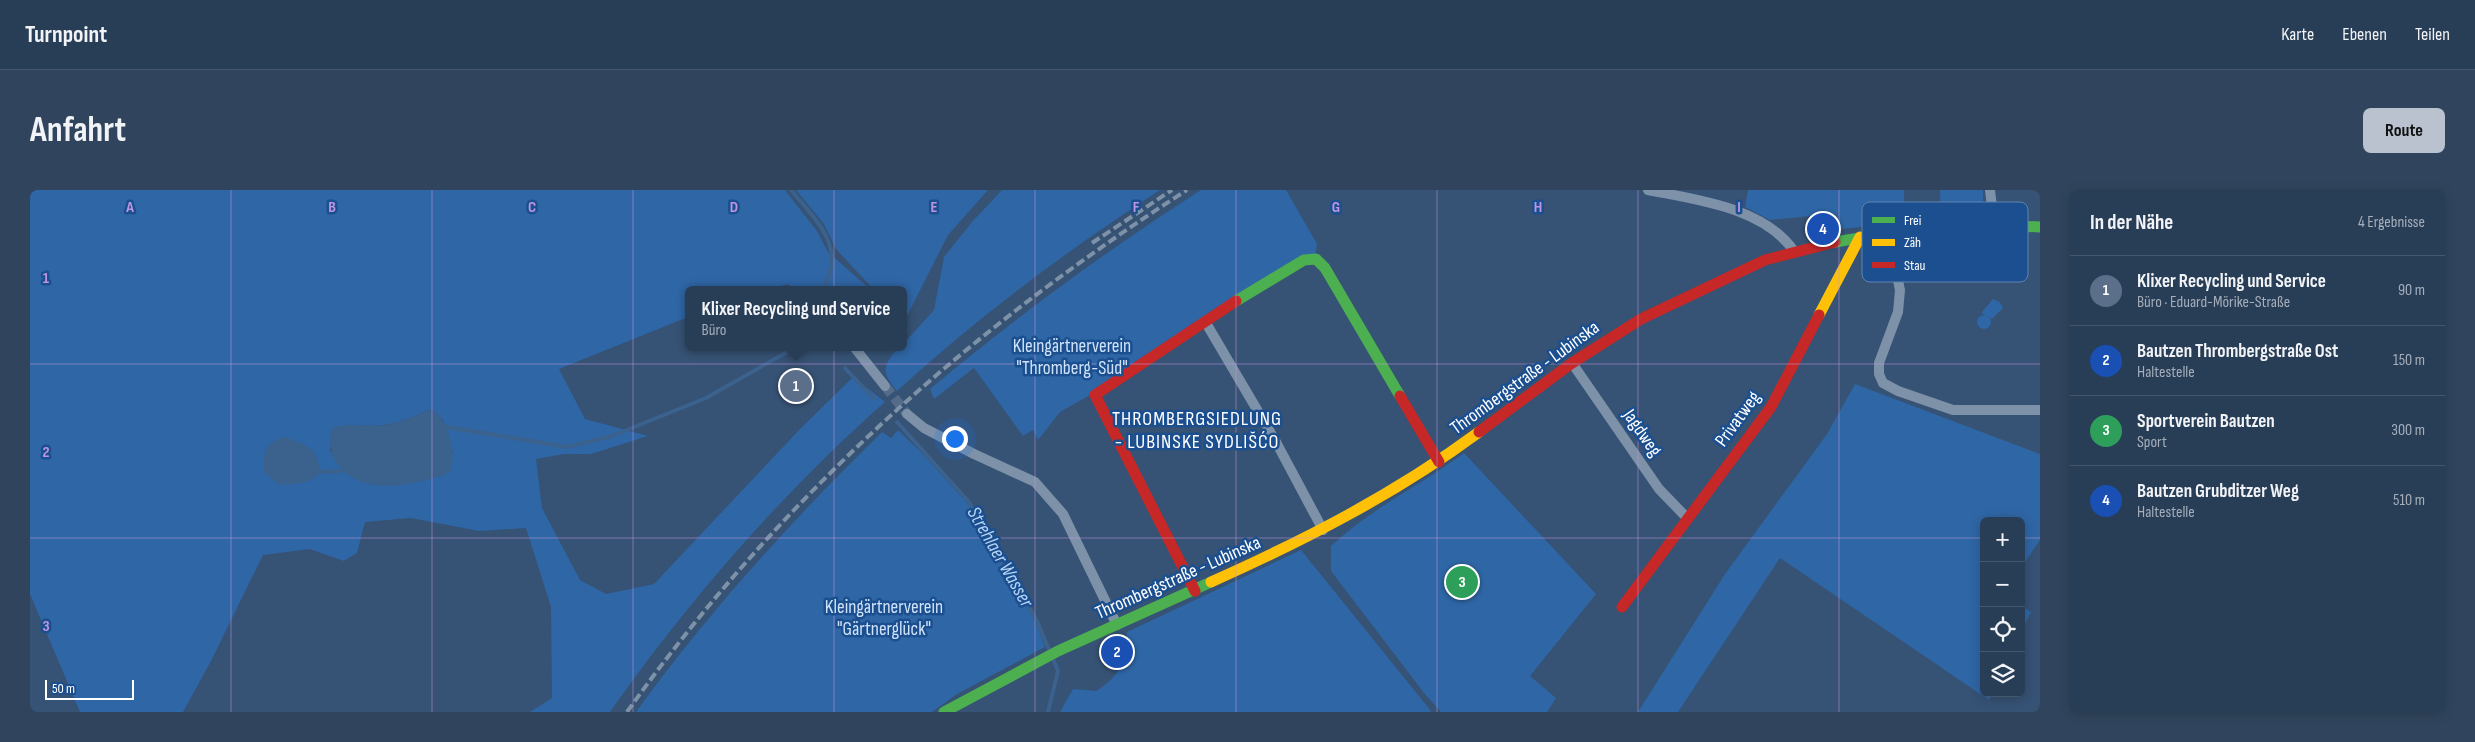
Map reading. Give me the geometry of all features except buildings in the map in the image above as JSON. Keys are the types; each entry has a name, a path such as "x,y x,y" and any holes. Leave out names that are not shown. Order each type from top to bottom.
{"street":[{"path":"1648,190 1737,211 1786,240 1794,251"},
{"name":"Thrombergstraße - Lubinska","path":"944,712 1053,654 1195,591 1324,530 1377,501 1439,462 1572,363 1641,319 1765,260 1794,251 1860,237"},
{"name":"Privatweg","path":"1622,608 1771,407 1860,237"},
{"path":"1195,591 1096,394 1206,323 1213,315 1304,260 1316,260 1325,268 1439,462"},
{"path":"1898,282 1900,290 1898,312 1879,363 1879,374 1883,383 1898,391 1952,410 2040,410"},
{"path":"1206,323 1276,442 1324,530"},
{"path":"857,351 885,386"},
{"name":"Jagdweg","path":"1572,363 1659,489 1688,519"},
{"path":"907,414 914,421 932,432 1035,482 1051,498 1063,514 1117,625"}],"green space":[{"path":"30,190 785,190 817,231 828,252 866,286 790,286 788,284 781,286 685,286 685,318 559,369 585,419 648,436 591,454 564,454 536,459 542,508 580,580 606,594 654,584 800,429 853,377 885,402 810,473 739,549 672,629 610,712 530,712 552,698 551,607 526,528 479,531 411,518 365,522 357,553 344,561 310,549 263,555 211,661 183,712 80,712 30,594","holes":["431,409 443,420 453,454 330,452 332,428 390,424 411,418"]},
{"path":"796,190 988,190 948,235 907,316 907,286 870,286 836,249 824,224"},
{"path":"1002,190 1160,190 1058,260 992,310 897,391 886,374 889,359 896,351 907,351 907,340 934,310 944,257 972,222"},
{"name":"Kleingärtnerverein \"Thromberg-Süd\"","path":"1201,190 1286,190 1317,244 1315,256 1060,412 1038,440 1033,430 1023,436 974,368 934,399 930,389 1029,310 1096,261"},
{"path":"1748,190 1904,190 1904,202 1862,202 1862,227 1835,230 1831,214 1770,220 1745,207"},
{"path":"1940,190 1983,190 1983,202 1940,202"},
{"path":"1993,299 2000,302 2003,308 1992,319 1981,313"},
{"path":"1984,315 1989,317 1991,322 1989,327 1984,329 1979,327 1977,322 1979,317"},
{"path":"1855,384 2040,454 2040,540 2025,562 2025,517 1980,517 1980,694 1780,558 1678,712 1638,712 1725,574 1827,434"},
{"name":"Kleingärtnerverein \"Gärtnerglück\"","path":"898,430 921,452 968,504 1035,621 1045,647 957,694 932,712 636,712 722,602 784,532 882,432 891,438"},
{"path":"1464,453 1596,594 1530,676 1556,698 1547,712 1441,712 1424,693 1331,571 1331,546 1362,520"},
{"path":"1301,550 1430,712 1060,712 1073,689 1097,691 1112,678 1121,666 1125,652 1127,632"},
{"path":"2025,608 2031,612 2025,624"}],"shaded area":[{"path":"431,409 437,413 446,427 451,445 451,470 443,476 400,485 374,485 352,477 336,462 330,441 332,428 348,425 375,426 390,424 411,418"},
{"path":"285,437 305,445 313,452 319,463 320,472 311,480 279,485 264,472 265,454 269,445"}],"waterway":[{"name":"Strehlaer Wasser","path":"791,190 820,225 830,245 831,267 824,286"},
{"path":"446,427 567,447 612,436 706,398 789,351"},
{"path":"845,368 873,398"},
{"name":"Strehlaer Wasser","path":"897,422 969,502 1037,621 1058,671 1048,712"},
{"path":"320,472 341,471"}],"tunnel":[{"path":"885,386 907,414"}],"railway":[{"path":"1092,243 1172,190"},
{"path":"627,712 685,634 747,561 813,491 882,424 953,361 1028,301 1106,244 1187,190"}],"traffic: fast":[{"path":"2028,227 2040,227"},
{"path":"1835,242 1862,238"},
{"path":"1236,301 1304,260 1316,259 1325,268 1400,396"},
{"path":"944,712 1058,651 1211,582"}],"traffic: slow":[{"path":"1819,315 1860,237"},
{"path":"1211,582 1281,550 1382,496 1447,455 1479,432"}],"traffic: jam":[{"path":"1479,432 1572,363 1641,319 1765,260 1835,242"},
{"path":"1195,591 1095,395 1236,301"},
{"path":"1622,607 1771,407 1819,315"},
{"path":"1400,396 1439,462"}],"place":[{"name":"Bautzen Grubditzer Weg","path":"1823,229"},
{"name":"Klixer Recycling und Service","path":"796,386"},
{"name":"Sportverein Bautzen","path":"1462,582"},
{"name":"Bautzen Thrombergstraße Ost","path":"1117,652"}],"district":[{"name":"THROMBERGSIEDLUNG - LUBINSKE SYDLIŠĆO","path":"1197,430"}]}
